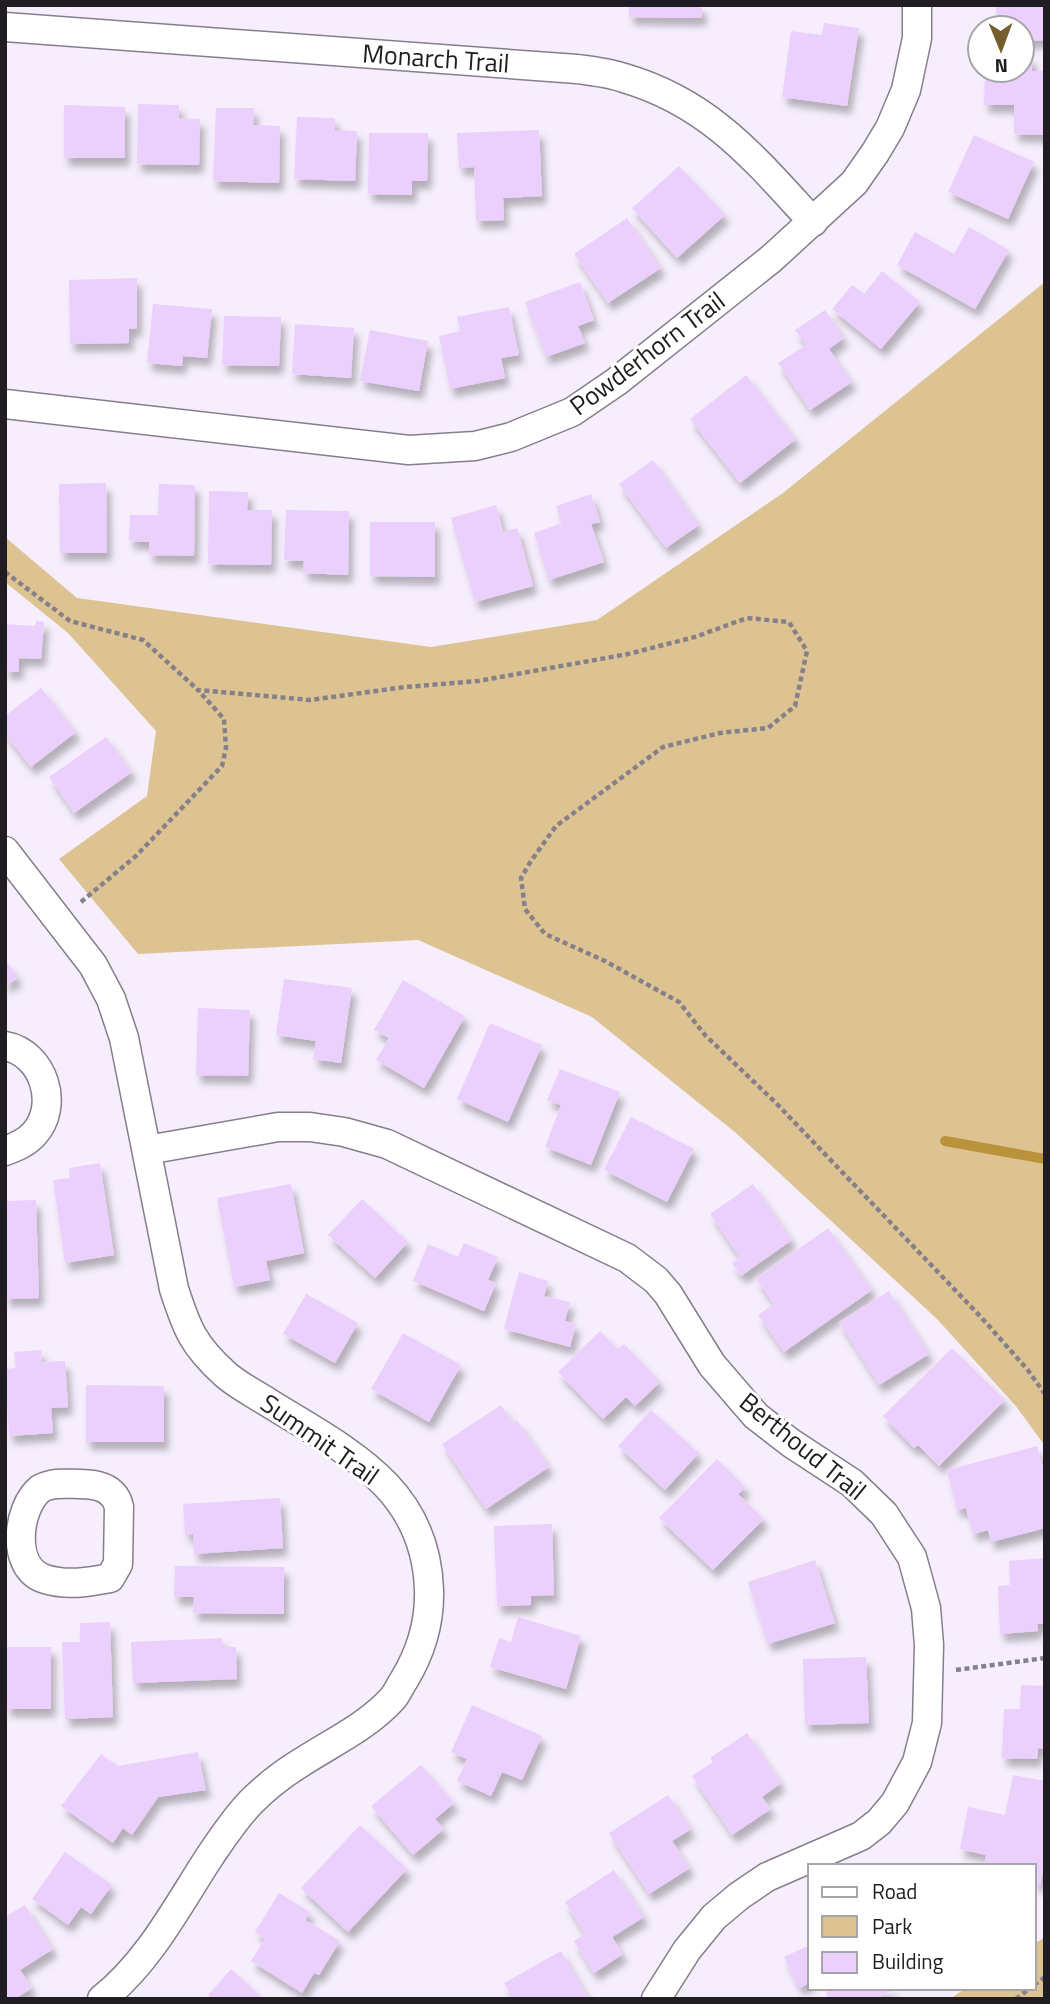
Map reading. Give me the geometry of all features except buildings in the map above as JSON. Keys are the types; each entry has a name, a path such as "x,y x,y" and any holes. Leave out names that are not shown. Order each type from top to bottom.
{"street":[{"name":"Powderhorn Trail","path":"5,404 410,450 475,446 512,437 572,412 616,382 771,259 854,183 890,128 906,90 917,38 918,5"},
{"name":"Monarch Trail","path":"5,27 577,69 621,77 648,85 685,103 721,128 742,146 813,222"},
{"name":"Summit Trail","path":"5,851 93,965 111,999 124,1038 174,1289 186,1327 201,1350 227,1376 350,1453 378,1474 400,1500 420,1536 429,1570 430,1603 423,1642 416,1660 393,1698 358,1729 278,1778 250,1803 223,1836 149,1949 132,1971 102,1999"},
{"path":"5,1046 26,1055 37,1068 45,1083 47,1100 44,1117 34,1133 20,1145 5,1151"},
{"name":"Berthoud Trail","path":"147,1150 278,1127 310,1127 344,1132 387,1144 626,1258 656,1280 668,1294 712,1365 756,1416 791,1443 852,1483 884,1514 912,1557 926,1608 929,1645 927,1723 917,1762 895,1803 879,1822 861,1836 767,1877 739,1896 707,1925 687,1950 656,1999"}],"path":[{"path":"5,572 70,621 142,640 198,690 224,719 226,748 222,766 136,856 94,889 60,922"},
{"path":"198,690 310,700 405,687 478,681 628,654 695,637 747,618 789,622 807,651 795,706 768,728 720,733 663,747 609,786 556,827 531,860 521,878 525,909 545,934 605,961 678,1002 705,1035 776,1103 980,1316 1027,1369 1045,1394"},
{"path":"928,1674 1045,1658"}],"green space":[{"path":"1045,282 1045,1446 1015,1405 937,1319 736,1133 592,1017 418,940 138,954 59,859 147,796 156,731 68,633 5,582 5,537 77,598 431,647 597,620 783,493"},
{"path":"1045,1937 1045,1999 950,1999 963,1990 1036,1990 1036,1943"}],"waterway":[{"path":"945,1141 1045,1159"}]}
